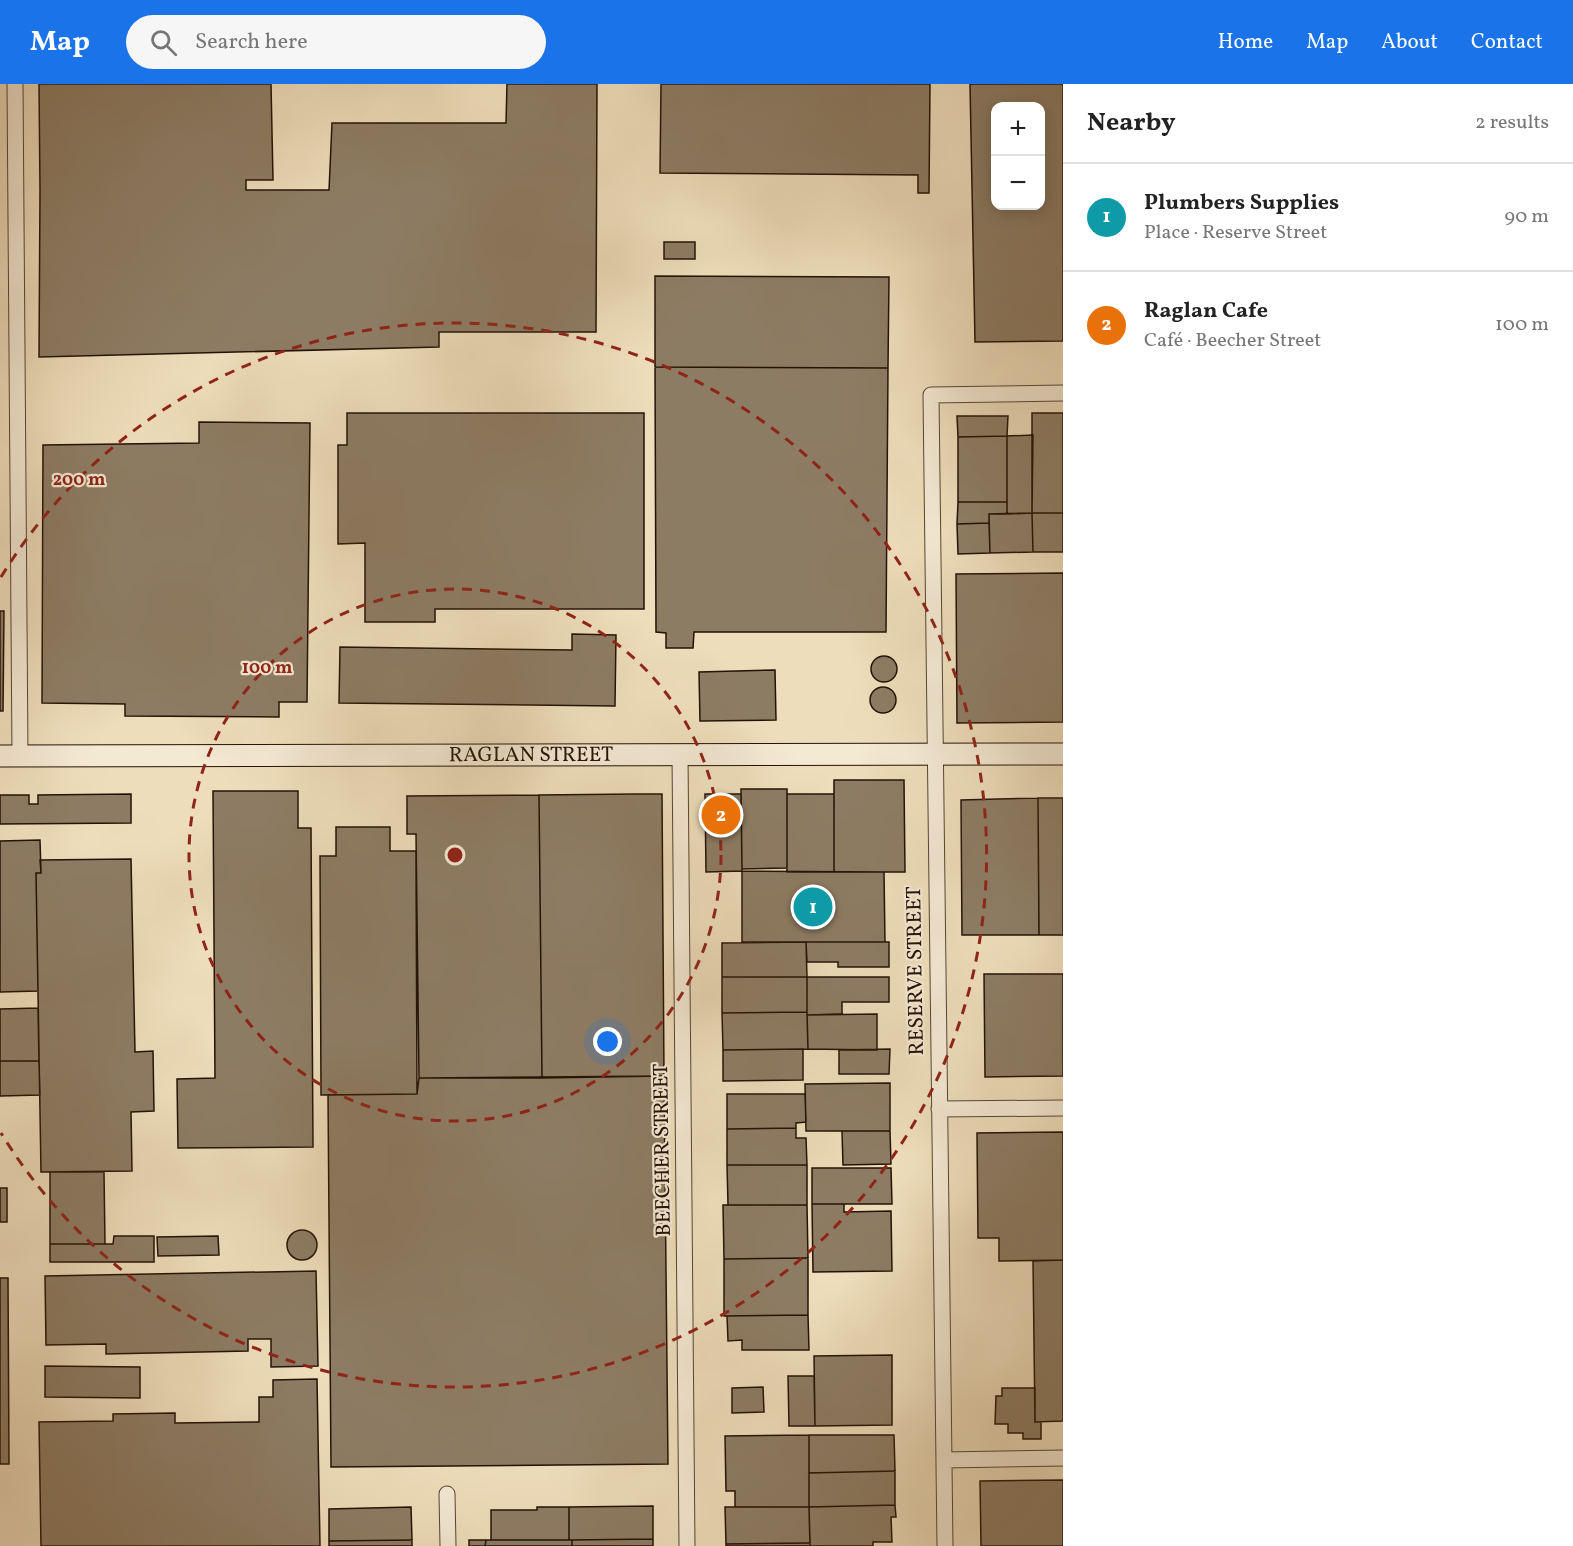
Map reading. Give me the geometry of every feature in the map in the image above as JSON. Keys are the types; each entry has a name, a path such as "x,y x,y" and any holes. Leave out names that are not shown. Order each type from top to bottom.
{"street":[{"path":"10,756 15,84"},
{"name":"RESERVE STREET","path":"945,1546 931,395 1063,393"},
{"name":"BEECHER STREET","path":"680,754 687,1546"},
{"name":"RAGLAN STREET","path":"10,756 1063,754"},
{"path":"939,1109 1063,1108"},
{"path":"944,1460 1063,1458"},
{"path":"447,1494 448,1546"}],"building":[{"path":"39,84 271,84 273,180 246,180 246,190 329,190 332,123 506,123 507,84 597,84 596,332 439,332 439,347 39,357"},
{"path":"661,84 930,84 929,193 918,193 918,175 660,173"},
{"path":"970,84 1063,84 1063,341 975,342"},
{"path":"664,242 695,242 695,259 664,259"},
{"path":"655,276 889,277 888,368 655,367"},
{"path":"655,367 888,368 886,632 694,632 693,648 666,648 666,633 656,632"},
{"path":"347,413 644,413 644,609 435,609 435,622 365,622 365,543 338,544 338,445 347,445"},
{"path":"1032,413 1063,413 1063,513 1032,513"},
{"path":"957,416 1008,416 1007,436 958,437"},
{"path":"199,422 310,423 307,702 279,702 279,717 125,716 125,704 42,703 43,445 199,443"},
{"path":"1033,435 1032,513 1007,514 1007,436"},
{"path":"1007,436 1007,502 958,502 958,437"},
{"path":"958,502 1007,502 1007,514 989,514 989,523 957,524"},
{"path":"1032,513 1063,513 1063,552 1033,552"},
{"path":"1032,513 1033,552 990,553 989,514"},
{"path":"989,523 990,553 958,554 957,524"},
{"path":"1063,573 1063,722 957,723 956,574"},
{"path":"0,611 4,611 3,711 0,711"},
{"path":"572,634 616,635 615,706 339,703 340,647 572,650"},
{"path":"884,656 893,660 897,669 893,678 884,682 875,678 871,669 875,660"},
{"path":"775,670 776,720 700,721 699,672"},
{"path":"883,687 893,690 896,700 893,710 883,713 873,710 870,700 873,690"},
{"path":"834,780 904,780 905,872 834,872"},
{"path":"741,789 787,789 787,868 742,869"},
{"path":"213,791 298,791 298,828 311,828 313,1147 178,1148 177,1079 215,1078"},
{"path":"131,794 131,823 0,824 0,795 29,795 29,804 38,804 38,795"},
{"path":"662,794 664,1076 542,1078 539,795"},
{"path":"705,794 741,794 742,871 706,872"},
{"path":"787,794 834,794 834,872 787,872"},
{"path":"539,795 542,1078 419,1078 416,834 407,834 407,796"},
{"path":"1038,798 1039,935 962,935 961,800"},
{"path":"1038,798 1063,798 1063,935 1039,935"},
{"path":"336,827 390,827 390,851 416,851 417,1094 321,1095 320,856 336,856"},
{"path":"40,840 41,873 36,873 38,991 0,992 0,841"},
{"path":"131,859 135,1052 153,1051 154,1111 131,1112 132,1171 41,1172 36,873 41,873 40,860"},
{"path":"742,871 884,872 885,942 742,942"},
{"path":"806,942 807,977 722,977 722,943"},
{"path":"806,942 889,942 889,967 838,967 838,962 807,962"},
{"path":"984,974 1063,974 1063,1076 985,1077"},
{"path":"722,977 807,977 807,1012 722,1013"},
{"path":"807,977 889,977 889,1002 842,1002 842,1014 807,1015"},
{"path":"38,1008 39,1061 0,1061 0,1009"},
{"path":"807,1012 808,1049 723,1050 722,1013"},
{"path":"877,1014 877,1050 808,1049 807,1015"},
{"path":"803,1049 803,1080 723,1081 723,1050"},
{"path":"890,1049 889,1074 839,1074 839,1050"},
{"path":"0,1061 39,1061 40,1095 0,1096"},
{"path":"664,1076 668,1464 331,1467 328,1095 417,1094 419,1078"},
{"path":"890,1083 890,1131 806,1131 805,1084"},
{"path":"727,1094 805,1094 806,1122 796,1123 796,1128 727,1129"},
{"path":"796,1128 796,1138 806,1138 807,1165 727,1165 727,1129"},
{"path":"842,1131 890,1131 891,1164 843,1165"},
{"path":"1063,1132 1063,1260 999,1261 999,1238 978,1238 977,1133"},
{"path":"727,1165 807,1165 807,1205 728,1205"},
{"path":"812,1168 891,1168 892,1204 812,1204"},
{"path":"50,1172 104,1172 105,1244 50,1244"},
{"path":"0,1188 7,1188 7,1222 0,1222"},
{"path":"812,1204 844,1204 844,1212 891,1211 892,1271 813,1272"},
{"path":"723,1205 807,1205 808,1258 724,1259"},
{"path":"302,1230 313,1234 317,1245 313,1256 302,1260 291,1256 287,1245 291,1234"},
{"path":"114,1236 154,1236 154,1262 50,1262 50,1244 113,1244"},
{"path":"218,1236 219,1255 158,1256 157,1237"},
{"path":"808,1258 808,1315 724,1316 724,1259"},
{"path":"1063,1260 1063,1421 1035,1422 1033,1261"},
{"path":"316,1271 318,1366 271,1367 271,1339 248,1339 248,1351 106,1354 106,1344 46,1345 45,1276"},
{"path":"0,1278 8,1278 9,1464 0,1464"},
{"path":"808,1315 809,1350 742,1350 742,1340 728,1341 727,1316"},
{"path":"892,1355 892,1425 815,1426 814,1356"},
{"path":"45,1366 140,1367 140,1398 45,1397"},
{"path":"788,1376 814,1376 815,1426 789,1426"},
{"path":"317,1379 320,1546 41,1546 39,1422 113,1421 113,1414 175,1413 175,1423 259,1422 259,1397 273,1397 273,1380"},
{"path":"763,1387 764,1412 732,1413 732,1388"},
{"path":"1002,1388 1035,1388 1035,1422 1041,1422 1041,1439 1023,1439 1023,1433 1008,1433 1008,1424 995,1424 996,1396 1002,1396"},
{"path":"809,1435 894,1435 895,1471 809,1473"},
{"path":"809,1435 809,1507 735,1507 735,1491 726,1491 725,1436"},
{"path":"895,1471 895,1505 809,1507 809,1473"},
{"path":"1063,1480 1063,1546 981,1546 980,1481"},
{"path":"895,1505 896,1517 891,1517 892,1542 873,1542 873,1546 810,1546 809,1507"},
{"path":"653,1506 653,1539 569,1540 569,1507"},
{"path":"411,1507 412,1540 329,1541 329,1509"},
{"path":"537,1507 569,1507 569,1540 491,1540 491,1510 537,1510"},
{"path":"725,1507 809,1507 810,1543 726,1544"},
{"path":"653,1539 653,1546 572,1546 572,1540"},
{"path":"412,1540 412,1546 329,1546 329,1541"},
{"path":"469,1540 486,1540 485,1546 469,1546"},
{"path":"486,1540 572,1540 572,1546 485,1546"},
{"path":"810,1543 810,1546 726,1546 726,1544"}],"place":[{"name":"Raglan Cafe","path":"721,815"},
{"name":"Plumbers Supplies","path":"813,907"}]}
